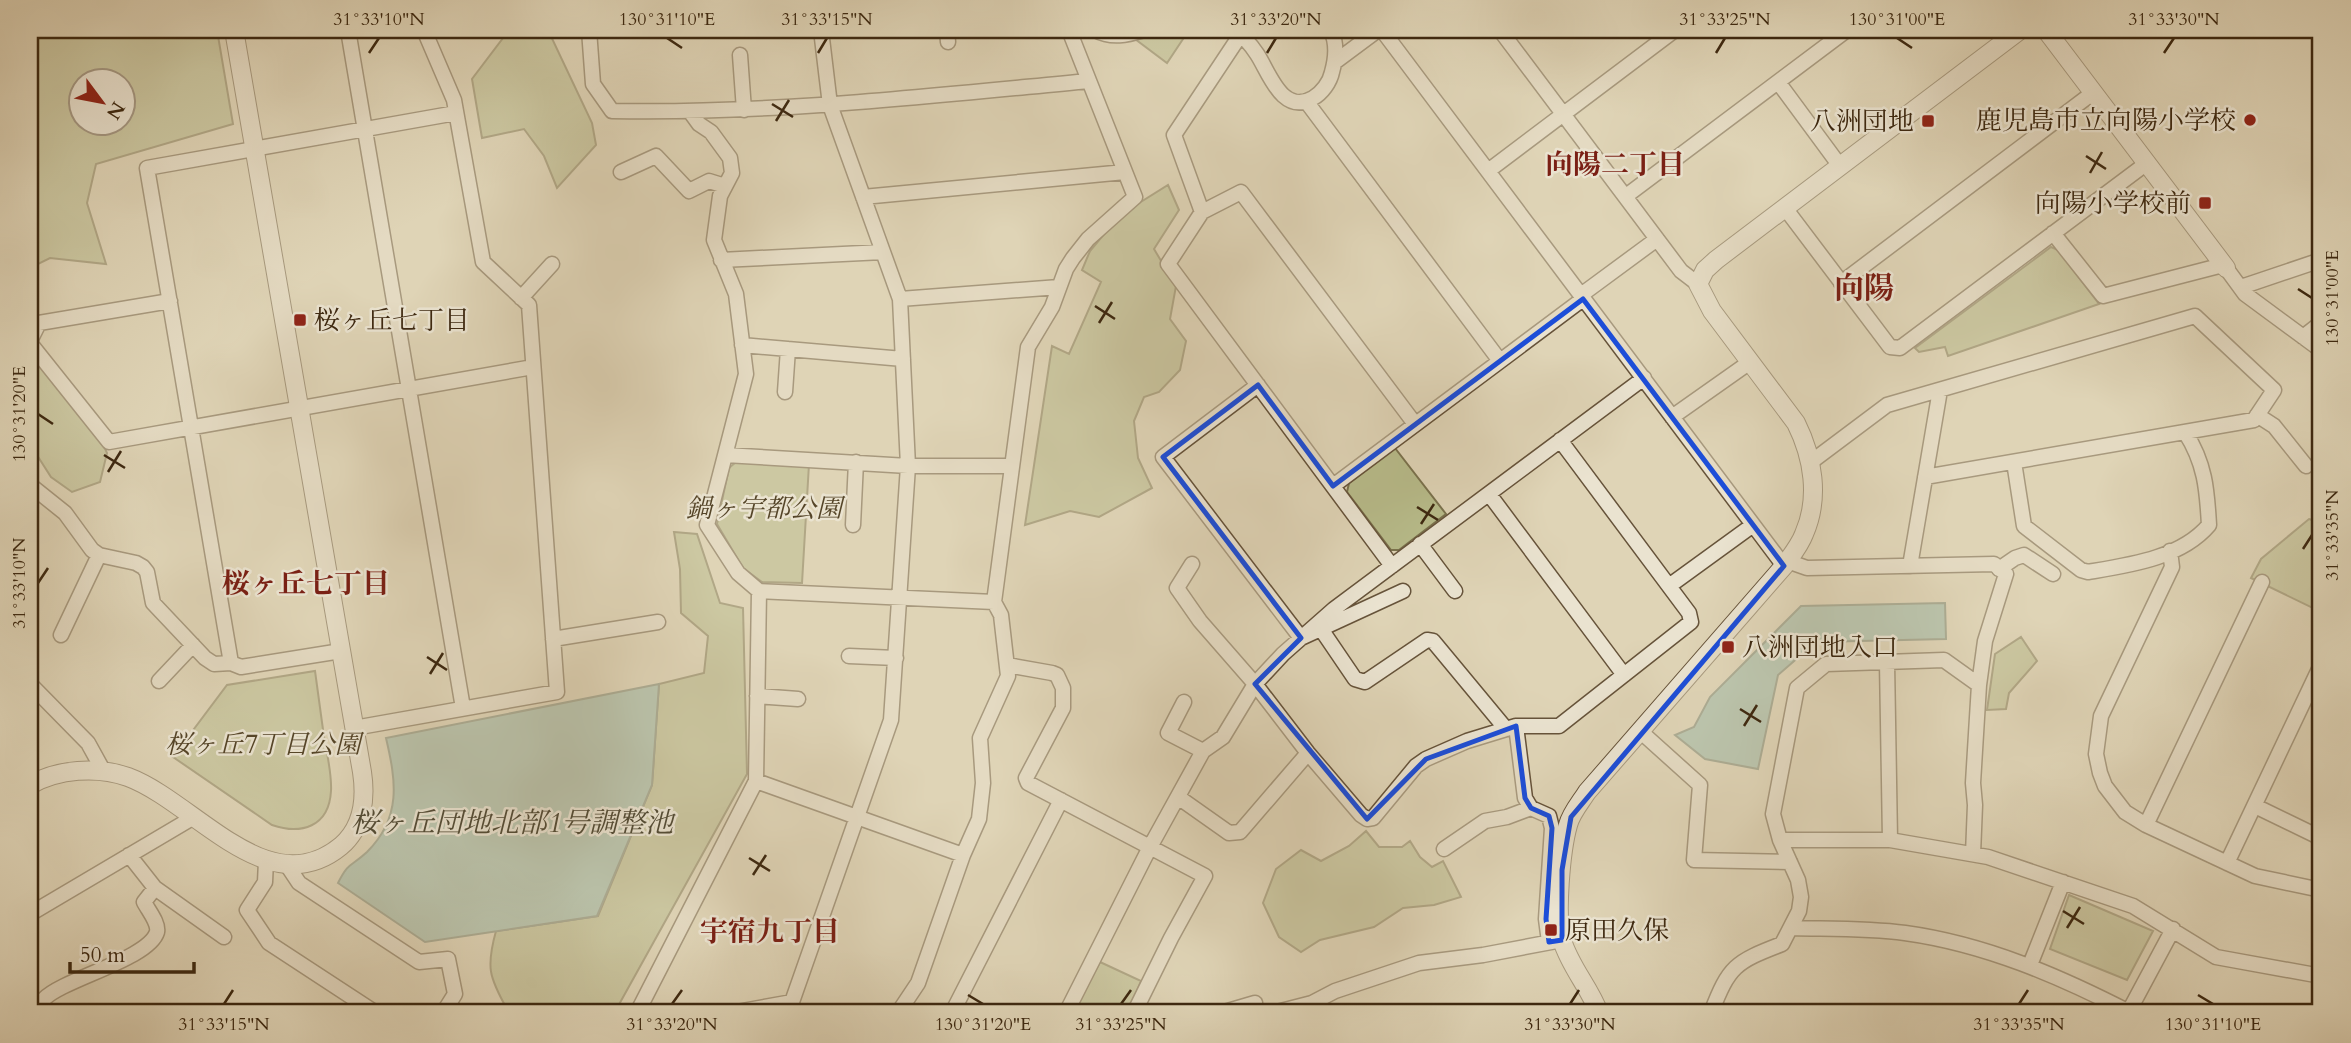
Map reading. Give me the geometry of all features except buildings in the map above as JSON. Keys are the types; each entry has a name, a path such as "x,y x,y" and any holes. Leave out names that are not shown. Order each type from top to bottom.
{"street":[{"path":"30,785 81,770 130,778 249,852 266,861 288,865 318,861 345,842 361,813 365,794 233,30"},
{"path":"348,30 463,708"},
{"path":"354,727 557,692 529,305 483,262 454,100 424,30"},
{"path":"589,30 593,85 612,111 691,113 830,105 1089,81"},
{"path":"731,1013 793,1008 891,720 908,466 900,299 830,105 821,30"},
{"path":"898,1013 918,983 981,808 981,738 1008,676 1001,615 994,602 1028,347 1052,307 1066,269 1088,239 1135,197 1069,30"},
{"path":"1095,30 1104,35 1118,37 1144,30"},
{"path":"1202,212 1174,135 1237,32 1258,55 1270,81 1281,94 1296,101 1306,101 1326,86 1332,75 1336,51 1331,30"},
{"path":"1335,62 1380,30 1753,525 1785,563 1807,568 1994,564 2006,574 1984,641 1973,783 1973,854"},
{"path":"1500,30 1681,271 1698,284 1712,312 1796,423 1811,462 1813,499 1805,533 1785,563 1587,792 1571,817 1567,827 1555,941"},
{"path":"1488,171 1675,30"},
{"path":"1626,196 1847,30"},
{"path":"1698,284 1705,270 1716,260 2020,30"},
{"path":"2046,30 2245,294 2321,350"},
{"path":"740,55 744,110"},
{"path":"1778,82 1840,166"},
{"path":"1841,283 2094,92"},
{"path":"1306,101 1500,361"},
{"path":"231,663 147,168 456,113"},
{"path":"691,113 699,124 711,132 730,158 732,173 720,196 714,240 736,294 746,374 706,525 738,573 759,591 994,602"},
{"path":"621,172 656,156 689,191 709,181 725,186"},
{"path":"1785,208 1890,347 1899,348 2147,163"},
{"path":"863,197 1125,172"},
{"path":"1392,566 1168,264 1202,212 1241,192 1415,424"},
{"path":"2053,233 2103,296 2225,266"},
{"path":"1333,486 1657,239"},
{"path":"721,260 883,252"},
{"path":"2241,287 2321,260"},
{"path":"522,298 552,264"},
{"path":"900,299 1059,287"},
{"path":"170,301 39,323 30,342 109,442 533,367"},
{"path":"1811,462 1887,405 2195,316 2274,390 2254,420 1924,477"},
{"path":"2303,337 2321,323"},
{"path":"742,345 903,359"},
{"path":"785,392 788,349"},
{"path":"1672,417 1750,362"},
{"path":"1066,1013 1150,847 1203,751 1223,737 1255,684 1334,609 1643,379"},
{"path":"1258,385 1163,457 1301,638"},
{"path":"1910,566 1940,390"},
{"path":"2258,415 2274,426 2306,466"},
{"path":"2014,462 2024,526 2081,570 2088,572 2141,562 2170,551 2196,540 2209,525 2207,483 2195,448 2185,432"},
{"path":"1192,564 1177,588 1200,621 1362,815 1367,819 1373,818 1416,766 1467,741 1511,728 1559,726 1691,622 1689,613 1560,440"},
{"path":"725,455 908,466 1012,466"},
{"path":"853,525 856,462"},
{"path":"30,485 65,513 92,550 99,555 143,567 147,572 153,603 214,664 231,663 241,667 341,651"},
{"path":"1489,494 1624,675"},
{"path":"1668,586 1753,525"},
{"path":"1420,544 1455,591"},
{"path":"2170,551 2172,566 2101,716 2096,754 2105,786 2125,812 2146,825 2255,876 2321,890"},
{"path":"61,635 99,555"},
{"path":"1999,569 2024,555 2053,574"},
{"path":"2146,825 2262,582"},
{"path":"637,1013 755,781 759,591"},
{"path":"1301,638 1403,591"},
{"path":"553,639 658,621"},
{"path":"1321,629 1355,679 1365,682 1427,640 1433,641 1511,728 1525,798 1531,808 1549,816 1552,828 1546,919 1555,941 1600,1013"},
{"path":"159,681 193,645"},
{"path":"849,656 896,658"},
{"path":"1711,1013 1723,981 1730,972 1750,956 1782,944 1799,911 1801,897 1798,880 1780,840 1773,814 1797,688 1826,664 1944,660 1979,685"},
{"path":"1887,662 1890,840"},
{"path":"2227,863 2321,664"},
{"path":"1007,665 1052,673 1057,676 1063,688 1063,708 1026,778 1028,783 1205,876 1135,1013"},
{"path":"30,684 88,743 104,772"},
{"path":"757,696 798,699"},
{"path":"1184,702 1168,733 1203,751"},
{"path":"1640,731 1700,785 1694,860 1790,862"},
{"path":"1178,797 1229,833 1240,832 1308,753"},
{"path":"755,781 963,855"},
{"path":"952,1013 1061,800"},
{"path":"2255,806 2321,838"},
{"path":"1444,849 1485,821 1507,817 1531,808"},
{"path":"30,914 194,817"},
{"path":"1780,840 1890,840 1973,854 2133,906 2216,957 2321,976"},
{"path":"129,855 155,888 224,937"},
{"path":"266,861 265,882 247,910 269,943 376,1013"},
{"path":"288,865 299,883 419,962 448,959 455,994 445,1010 424,1013"},
{"path":"2030,965 2063,882"},
{"path":"37,1013 46,997 131,955 151,941 157,926 144,902 155,888"},
{"path":"1792,928 1903,933 1965,945 2030,965 2129,1013 2173,929"},
{"path":"1273,1013 1312,1003 1335,991 1419,963 1555,941"},
{"path":"1221,1013 1255,1003"}],"highlighted area":[{"path":"1583,299 1784,566 1571,817 1562,870 1562,940 1549,942 1546,919 1552,828 1549,816 1531,808 1525,798 1516,726 1426,759 1367,819 1255,684 1301,638 1163,457 1258,385 1333,486"}],"green space":[{"path":"30,30 217,30 233,124 96,164 87,203 106,264 50,258 30,268"},
{"path":"502,30 548,30 592,123 596,145 557,188 544,156 524,129 482,138 472,79 506,34"},
{"path":"1123,30 1189,30 1167,63"},
{"path":"1168,185 1179,210 1154,249 1176,286 1170,319 1186,341 1180,370 1159,392 1144,397 1134,421 1138,458 1152,488 1099,517 1070,511 1025,525 1052,346 1069,354 1101,282 1082,270 1090,251 1120,215"},
{"path":"2051,247 2058,250 2099,304 1948,356 1945,347 1919,352 1915,348"},
{"path":"30,350 87,409 107,453 100,482 72,492 51,477 35,452 30,449"},
{"path":"1395,448 1446,514 1399,550 1391,550 1347,492 1349,483"},
{"name":"鍋ヶ宇都公園","path":"736,462 809,464 802,583 762,582 743,568 717,524 729,468"},
{"path":"2309,519 2321,523 2321,612 2251,578 2261,559"},
{"path":"674,532 697,534 720,603 743,608 747,774 617,1008 584,1013 499,1013 507,1009 491,972 491,954 496,931 598,916 652,785 659,684 704,673 708,636 681,613 680,569"},
{"path":"2021,637 2037,661 2009,693 2006,709 1987,710 1995,654"},
{"name":"桜ヶ丘7丁目公園","path":"315,671 331,791 325,813 312,825 293,829 272,825 173,757 227,685"},
{"path":"1366,831 1379,847 1402,847 1410,841 1420,857 1432,867 1443,861 1461,897 1434,905 1403,908 1374,927 1320,940 1301,952 1279,937 1263,903 1276,869 1301,850 1321,861 1349,846"},
{"path":"2069,895 2153,931 2127,980 2050,949"},
{"path":"1100,962 1141,981 1128,1013 1073,1013"}],"water":[{"path":"1945,603 1946,639 1816,642 1778,675 1758,769 1705,759 1675,735 1694,727 1710,697 1801,606"},
{"name":"桜ヶ丘団地北部1号調整池","path":"659,684 652,785 597,916 425,942 338,883 348,867 378,839 391,812 394,784 386,738"}],"place":[{"name":"鹿児島市立向陽小学校","path":"2250,120"},
{"name":"八洲団地","path":"1928,121"},
{"name":"向陽小学校前","path":"2205,203"},
{"name":"桜ヶ丘七丁目","path":"300,320"},
{"name":"八洲団地入口","path":"1728,647"},
{"name":"原田久保","path":"1551,930"}],"district":[{"name":"向陽二丁目","path":"1615,164"},
{"name":"向陽","path":"1864,288"},
{"name":"桜ヶ丘七丁目","path":"306,583"},
{"name":"宇宿九丁目","path":"770,931"}]}
